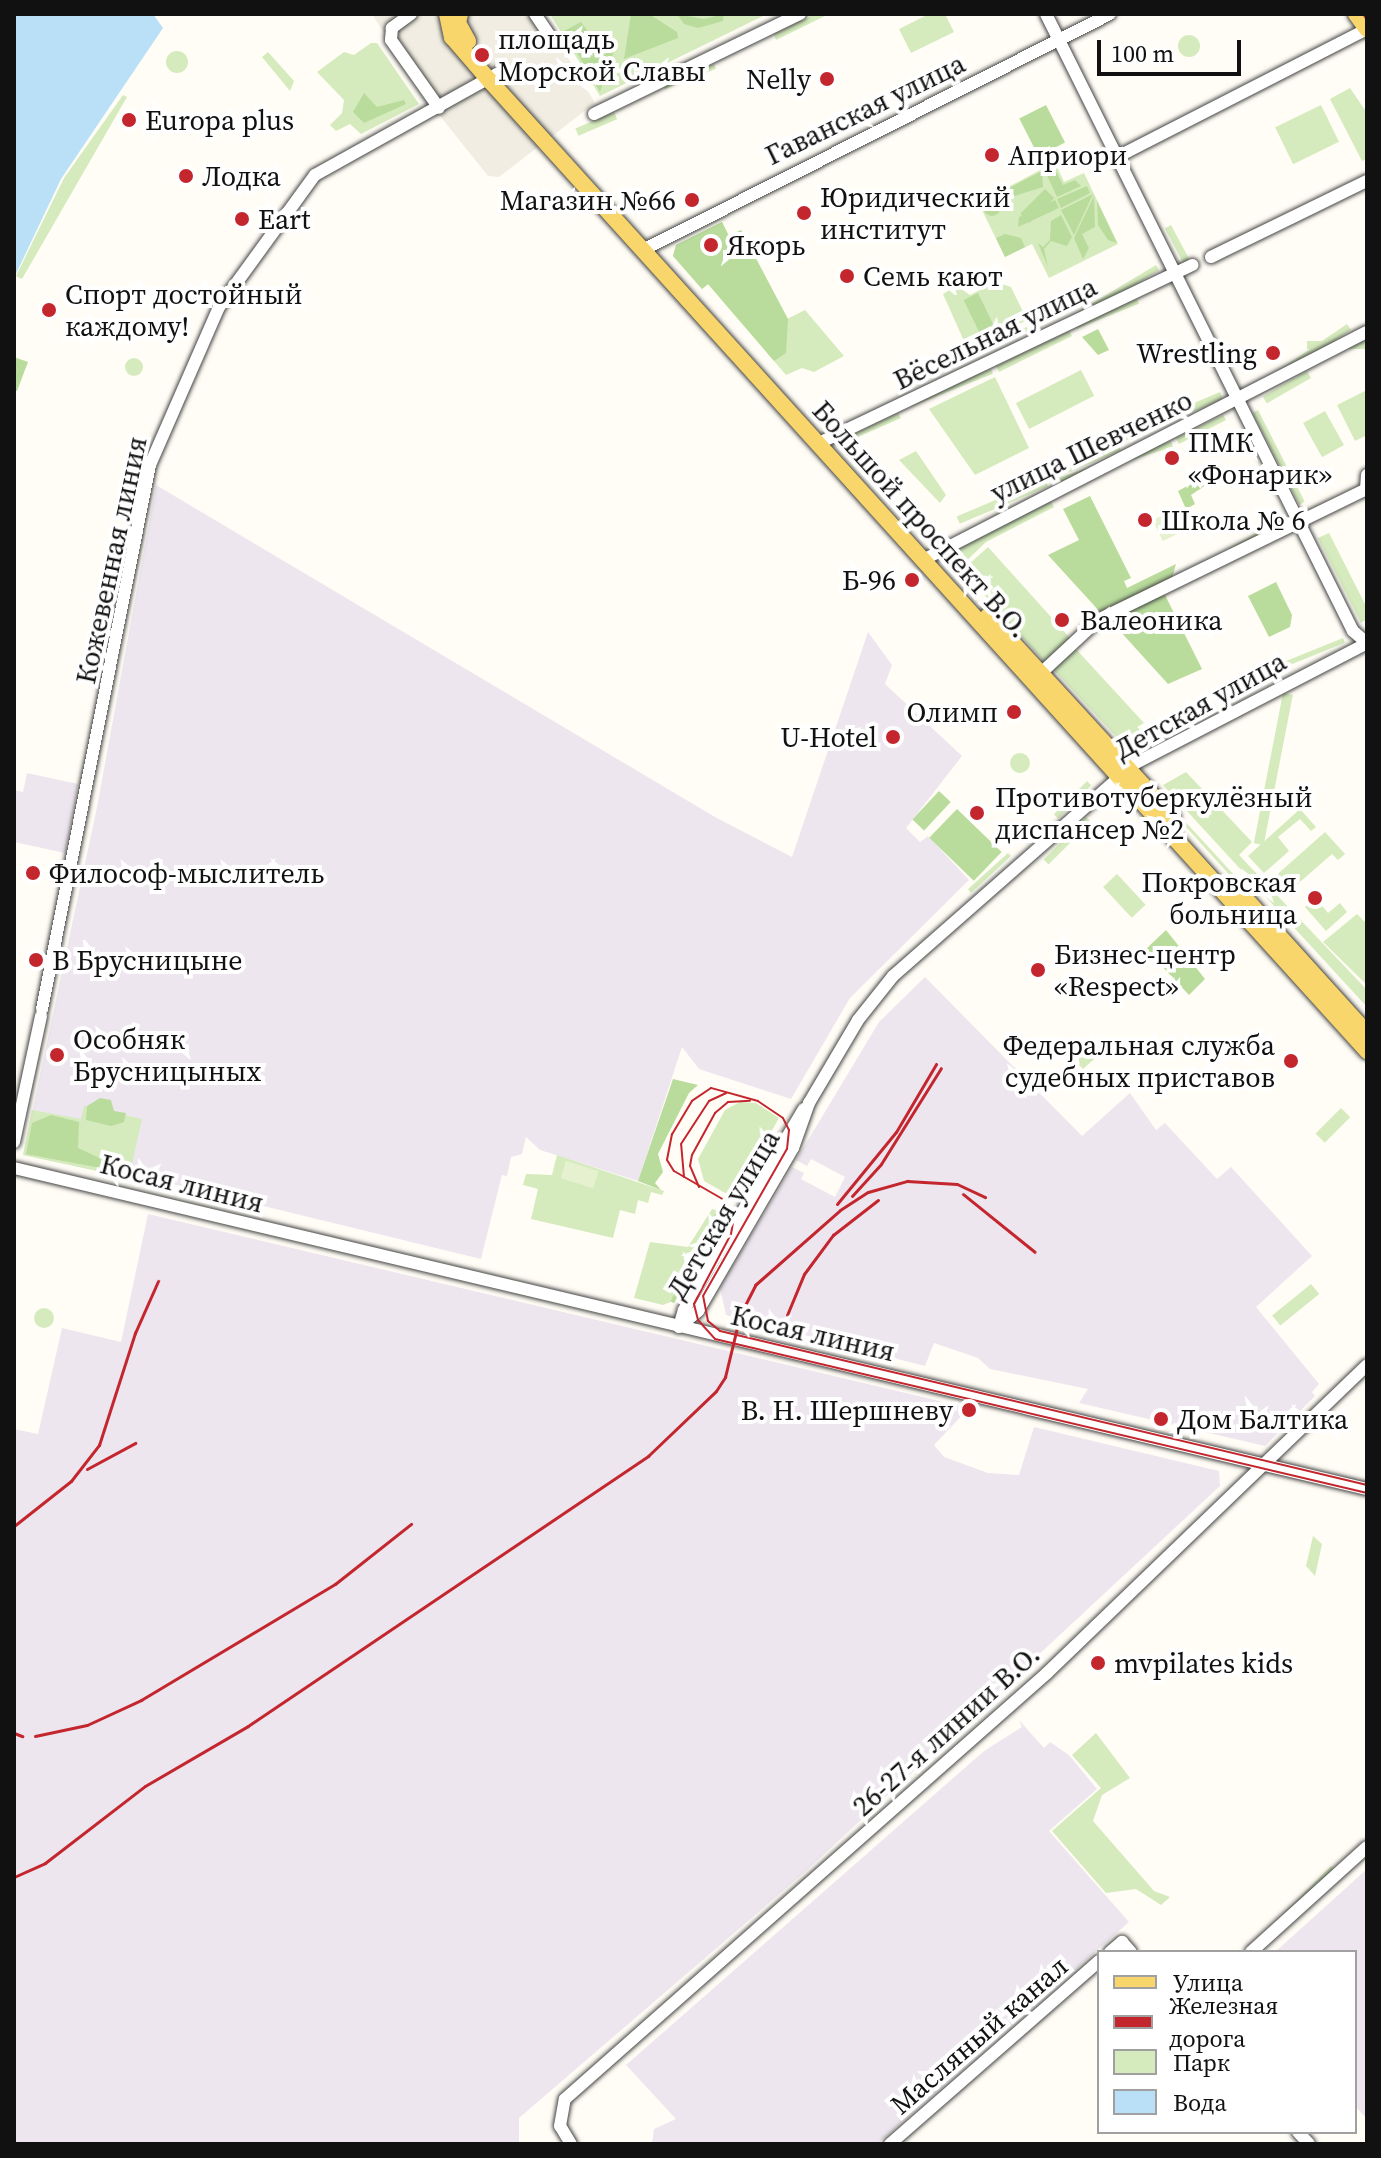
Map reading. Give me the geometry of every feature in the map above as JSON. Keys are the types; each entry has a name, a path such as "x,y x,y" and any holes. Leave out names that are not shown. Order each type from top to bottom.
{"main road":[{"path":"1356,14 1367,29"},
{"name":"Большой проспект В.О.","path":"450,16 452,37 548,136 1122,773 1367,1051"},
{"name":"Большой проспект В.О.","path":"926,556 1041,673 1122,773 1367,1033"}],"street":[{"path":"411,14 392,28 391,40 439,108"},
{"path":"535,14 549,35"},
{"path":"594,114 800,14"},
{"path":"1046,14 1353,631 1367,643"},
{"name":"Гаванская улица","path":"647,247 1110,14"},
{"path":"1117,157 1367,29"},
{"name":"Кожевенная линия","path":"14,1142 150,465 168,415 219,307 307,183 325,167 494,77"},
{"path":"1211,257 1367,181"},
{"name":"Вёсельная улица","path":"822,442 1193,265"},
{"name":"улица Шевченко","path":"926,556 1367,332"},
{"path":"1041,673 1098,620 1366,489 1367,475"},
{"name":"Детская улица","path":"679,1327 698,1311 809,1103 858,1020 893,976 1122,773 1367,643"},
{"name":"Косая линия","path":"14,1168 1367,1489"},
{"name":"26-27-я линии В.О.","path":"571,2144 560,2126 565,2099 1047,1673 1367,1365"},
{"path":"1253,1950 1367,1847"},
{"name":"Масляный канал","path":"1112,1950 1122,1942 1129,1950"},
{"name":"Масляный канал","path":"890,2144 1097,1963"}],"shaded area":[{"name":"площадь Морской Славы","path":"372,14 542,14 595,103 499,177 488,176 424,96"},
{"path":"156,485 715,817 792,857 868,632 892,665 885,684 962,756 906,828 920,842 928,836 969,880 850,998 791,1099 699,1069 682,1047 638,1181 540,1150 526,1137 522,1154 511,1157 507,1176 502,1175 481,1259 177,1185 23,1155 97,807"},
{"path":"27,773 78,784 65,853 14,842 14,790 23,792"},
{"path":"925,977 1082,1136 1130,1093 1156,1130 1165,1123 1217,1179 1231,1167 1312,1256 1256,1307 1319,1384 1312,1392 1315,1396 1265,1446 1079,1403 1088,1389 990,1369 978,1358 934,1343 925,1366 726,1315 720,1288 792,1167 804,1173 801,1179 835,1197 845,1177 811,1159 807,1166 796,1160 879,1022"},
{"path":"148,1214 969,1408 934,1445 944,1457 988,1473 1019,1475 1034,1427 1219,1471 1220,1486 805,1872 519,2118 519,2144 14,2144 14,1429 38,1434 62,1328 121,1342"},
{"path":"1019,1720 1044,1748 1050,1742 1069,1755 1097,1789 1049,1831 1129,1922 877,2144 652,2144 654,2129 676,2119 626,2065 984,1751 1022,1727"},
{"path":"1367,1869 1367,2119 1357,2108 1357,1950 1277,1950"}],"green space":[{"path":"550,14 767,14 600,96"},
{"path":"631,14 649,14 677,32 678,38 624,59"},
{"path":"677,14 704,19 724,14 723,21 698,28 684,24"},
{"path":"815,14 829,14 776,40 774,34"},
{"path":"929,14 945,14 954,32 911,53 899,29"},
{"path":"581,22 590,34 592,50 601,55 614,51 600,92 564,31"},
{"path":"1189,35 1197,38 1200,46 1197,54 1189,57 1181,54 1178,46 1181,38"},
{"path":"371,43 377,43 419,104 361,134 350,124 336,131 330,125 342,113 344,100 317,72 344,52 354,55"},
{"path":"177,51 185,54 188,62 185,70 177,73 169,70 166,62 169,54"},
{"path":"268,52 294,81 290,91 262,57"},
{"path":"714,64 716,69 665,89 663,85"},
{"path":"1350,88 1367,113 1367,159 1362,161 1330,99"},
{"path":"364,93 377,107 404,100 406,104 364,123 353,112"},
{"path":"123,95 127,97 22,279 16,276 64,178"},
{"path":"1046,105 1065,142 1038,156 1019,119"},
{"path":"1321,105 1339,142 1293,164 1275,127"},
{"path":"614,112 617,119 578,136 575,128"},
{"path":"1055,162 1064,182 1084,173 1118,244 1049,278 1032,244 1005,257 982,210 977,204 971,207"},
{"path":"1054,167 1063,185 1075,180 1081,186 1057,197 1045,171"},
{"path":"1042,171 1043,187 1011,197 1007,189"},
{"path":"1087,186 1090,193 1061,208 1057,199"},
{"path":"1045,189 1054,198 1029,223 1020,214"},
{"path":"1093,194 1074,235 1061,210"},
{"path":"1094,196 1095,227 1082,234 1089,248 1083,259 1074,238"},
{"path":"992,198 1001,207 992,216 983,207"},
{"path":"1055,200 1059,208 1018,227 1019,217"},
{"path":"1097,201 1117,243 1108,240 1098,225"},
{"path":"1061,215 1072,237 1067,246 1051,241 1044,249 1048,267 1038,243 1043,247 1050,240 1051,221"},
{"path":"722,222 729,236 741,230 787,319 805,310 844,356 814,372 802,368 786,375 708,284 702,289 673,256 676,245"},
{"path":"722,222 729,236 741,230 788,319 786,353 774,361 708,284 702,289 673,256 676,245"},
{"path":"1171,225 1190,260 1184,264 1165,228"},
{"path":"1005,234 1021,238 1025,247 1005,257 996,238"},
{"path":"1156,265 1159,270 1045,339 1042,334"},
{"path":"996,282 1011,287 1027,320 968,350 943,294 957,286 970,295"},
{"path":"978,293 997,332 982,339 964,300"},
{"path":"1137,299 1139,304 1077,329 1075,324"},
{"path":"1347,324 1351,330 1261,390 1257,384"},
{"path":"1027,327 1029,332 933,370 932,366"},
{"path":"1098,329 1109,350 1098,355 1082,337"},
{"path":"1069,331 1072,336 999,372 996,366"},
{"path":"1307,341 1367,341 1367,349 1307,349"},
{"path":"14,357 28,362 17,391 14,390"},
{"path":"134,358 143,367 134,376 125,367"},
{"path":"991,369 993,374 910,407 908,402"},
{"path":"1081,370 1094,396 1029,429 1016,403"},
{"path":"1307,371 1311,378 1267,403 1263,396"},
{"path":"995,377 1029,448 975,475 929,409"},
{"path":"1367,390 1367,435 1355,441 1337,405"},
{"path":"1220,392 1223,399 1124,442 1121,434"},
{"path":"1258,410 1305,502 1299,504 1253,413"},
{"path":"1325,411 1344,445 1322,457 1303,423"},
{"path":"898,413 901,418 844,443 842,440"},
{"path":"1223,415 1226,420 1179,444 1176,438"},
{"path":"1171,441 1173,447 1053,486 1051,480"},
{"path":"1118,443 1121,450 1052,480 1049,472"},
{"path":"916,451 946,495 940,503 899,460"},
{"path":"1204,477 1209,483 1191,495 1195,504 1186,509 1178,491"},
{"path":"1045,479 1048,486 960,524 957,517"},
{"path":"1090,496 1131,578 1124,581 1127,588 1176,564 1172,578 1101,613 1048,555 1079,540 1063,509"},
{"path":"1051,501 1054,507 986,542 959,568 947,554"},
{"path":"1181,507 1191,528 1163,541 1153,520"},
{"path":"1280,519 1284,526 1234,555 1230,548"},
{"path":"1329,533 1367,608 1367,619 1361,623 1318,538"},
{"path":"988,547 1070,638 1044,662 962,570"},
{"path":"1276,582 1292,615 1290,627 1269,637 1248,596"},
{"path":"1164,593 1202,669 1168,684 1109,619"},
{"path":"1343,638 1345,643 1221,693 1219,688"},
{"path":"1075,648 1144,723 1137,727 1144,733 1122,743 1052,668"},
{"path":"1283,693 1293,695 1264,845 1254,843"},
{"path":"1215,704 1217,709 1165,736 1160,731"},
{"path":"1154,734 1159,740 1131,753 1125,747"},
{"path":"1016,753 1024,753 1030,763 1024,773 1016,773 1010,767 1010,759"},
{"path":"1186,772 1252,842 1239,855 1367,990 1367,1007 1163,785"},
{"path":"1087,781 1091,785 1058,818 1054,814"},
{"path":"939,791 951,802 924,830 912,820"},
{"path":"957,809 1002,852 974,881 929,838"},
{"path":"1300,809 1316,827 1311,831 1300,819 1278,837 1289,851 1264,873 1248,856"},
{"path":"1180,816 1367,1020 1367,1027 1178,818"},
{"path":"1086,817 1091,822 1049,864 1044,859"},
{"path":"1325,832 1345,854 1338,860 1332,854 1285,895 1271,880"},
{"path":"1008,853 1011,856 971,893 968,889"},
{"path":"1117,874 1146,905 1132,918 1103,887"},
{"path":"1316,898 1328,913 1340,903 1347,912 1326,931 1305,907"},
{"path":"1357,914 1367,924 1367,985 1323,942"},
{"path":"1166,930 1205,979 1189,995 1146,949"},
{"path":"1095,1042 1103,1051 1083,1069 1075,1061 1083,1053 1093,1057 1086,1050"},
{"path":"673,1079 698,1085 689,1093 658,1154 663,1172 655,1183 661,1190 638,1181"},
{"path":"100,1098 111,1100 114,1111 126,1113 124,1122 111,1126 86,1120 87,1106"},
{"path":"740,1102 756,1103 779,1118 734,1198 704,1181 698,1159 725,1110"},
{"path":"84,1106 142,1119 129,1178 23,1155 32,1110 81,1119"},
{"path":"1341,1108 1350,1117 1325,1143 1316,1133"},
{"path":"51,1115 79,1122 78,1148 104,1160 106,1169 26,1154 32,1123"},
{"path":"783,1123 744,1196 739,1198"},
{"path":"557,1155 664,1191 662,1195 651,1192 648,1203 638,1200 635,1214 620,1210 613,1238 531,1219 538,1189 523,1185 526,1174 552,1175"},
{"path":"566,1161 599,1171 593,1188 561,1178"},
{"path":"712,1209 725,1213 673,1301 663,1305 634,1298 650,1242 688,1247"},
{"path":"715,1214 719,1216 674,1303 671,1301"},
{"path":"1311,1284 1319,1294 1280,1326 1272,1315"},
{"path":"40,1308 48,1308 54,1318 48,1328 40,1328 34,1322 34,1314"},
{"path":"1313,1536 1322,1544 1315,1576 1306,1566"},
{"path":"1096,1733 1130,1778 1102,1795 1093,1821 1154,1891 1170,1897 1161,1905 1136,1889 1106,1893 1052,1831 1101,1788 1072,1755"},
{"path":"1331,1866 1334,1869 1253,1950 1247,1950"}],"water":[{"path":"14,14 153,14 163,28 61,179 14,278"}],"tram line":[{"path":"1363,14 1367,20"},
{"path":"1367,1485 720,1331 708,1321 703,1296 787,1149 789,1130 783,1118 758,1101 711,1088 692,1101 672,1134 667,1160 674,1171 726,1201 734,1217 731,1234 694,1304 698,1320 715,1339 1367,1493"},
{"path":"684,1177 681,1144 709,1101 726,1093"},
{"path":"699,1187 690,1166 692,1155 715,1113 728,1102 750,1101"}],"railway":[{"path":"837,1204 896,1132 936,1064"},
{"path":"852,1196 881,1164 941,1068"},
{"path":"14,1877 45,1863 145,1786 248,1726 648,1456 716,1391 725,1377 740,1315 755,1285 840,1210 868,1192 907,1181 957,1184 985,1197"},
{"path":"963,1194 1035,1252"},
{"path":"787,1315 804,1274 833,1235 878,1200"},
{"path":"14,1526 71,1481 99,1445 135,1333 158,1281"},
{"path":"87,1469 135,1443"},
{"path":"35,1736 87,1725 141,1700 335,1584 411,1524"},
{"path":"14,1733 22,1736"}],"place":[{"name":"площадь Морской Славы","path":"482,55"},
{"name":"Nelly","path":"827,79"},
{"name":"Europa plus","path":"129,120"},
{"name":"Априори","path":"992,155"},
{"name":"Лодка","path":"186,176"},
{"name":"Магазин №66","path":"692,200"},
{"name":"Юридический институт","path":"804,213"},
{"name":"Eart","path":"242,219"},
{"name":"Якорь","path":"711,245"},
{"name":"Семь кают","path":"847,276"},
{"name":"Спорт достойный каждому!","path":"49,310"},
{"name":"Wrestling","path":"1273,353"},
{"name":"ПМК «Фонарик»","path":"1172,458"},
{"name":"Школа № 6","path":"1145,520"},
{"name":"Б-96","path":"912,580"},
{"name":"Валеоника","path":"1062,620"},
{"name":"Олимп","path":"1014,712"},
{"name":"U-Hotel","path":"893,737"},
{"name":"Противотуберкулёзный диспансер №2","path":"977,813"},
{"name":"Философ-мыслитель","path":"33,873"},
{"name":"Покровская больница","path":"1315,898"},
{"name":"В Брусницыне","path":"36,960"},
{"name":"Бизнес-центр «Respect»","path":"1038,970"},
{"name":"Особняк Брусницыных","path":"57,1055"},
{"name":"Федеральная служба судебных приставов","path":"1291,1061"},
{"name":"В. Н. Шершневу","path":"969,1410"},
{"name":"Дом Балтика","path":"1161,1419"},
{"name":"mvpilates kids","path":"1098,1663"}]}
